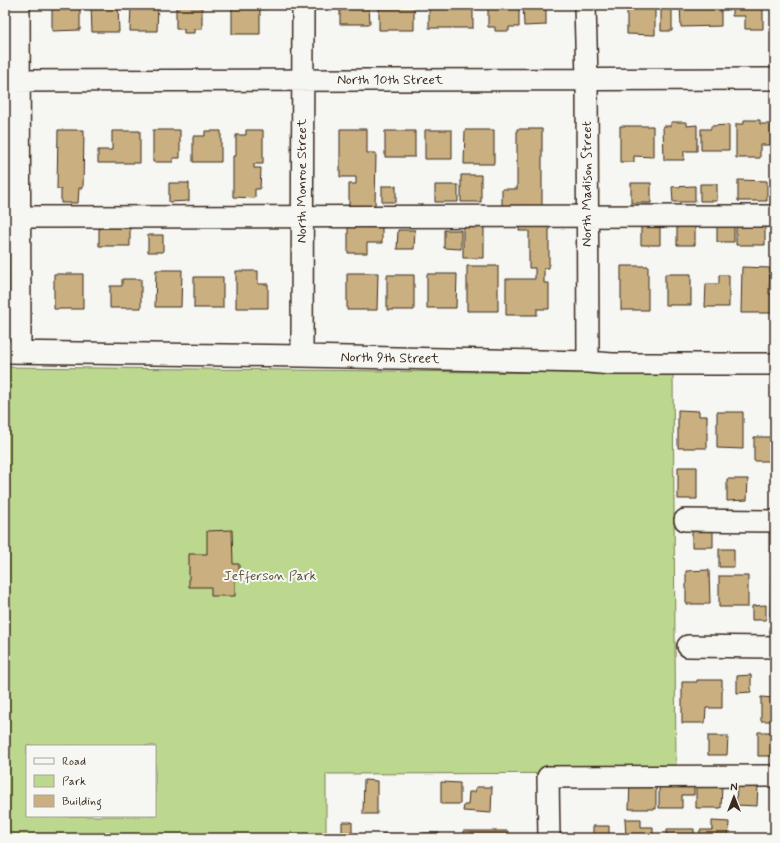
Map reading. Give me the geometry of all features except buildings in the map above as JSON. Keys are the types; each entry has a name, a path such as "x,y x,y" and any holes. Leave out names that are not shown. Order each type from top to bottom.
{"street":[{"path":"12,352 12,81 19,5"},
{"name":"North Monroe Street","path":"302,356 303,5"},
{"name":"North Madison Street","path":"585,5 587,80 588,362"},
{"name":"North 10th Street","path":"12,81 775,79"},
{"path":"12,217 775,216"},
{"name":"North 9th Street","path":"12,352 302,356 588,362 612,364 775,364"},
{"path":"685,520 775,521"},
{"path":"688,646 775,647"},
{"path":"549,838 548,777 775,776"}],"green space":[{"name":"Jefferson Park","path":"5,367 673,374 676,773 326,774 326,838 5,838"}]}
